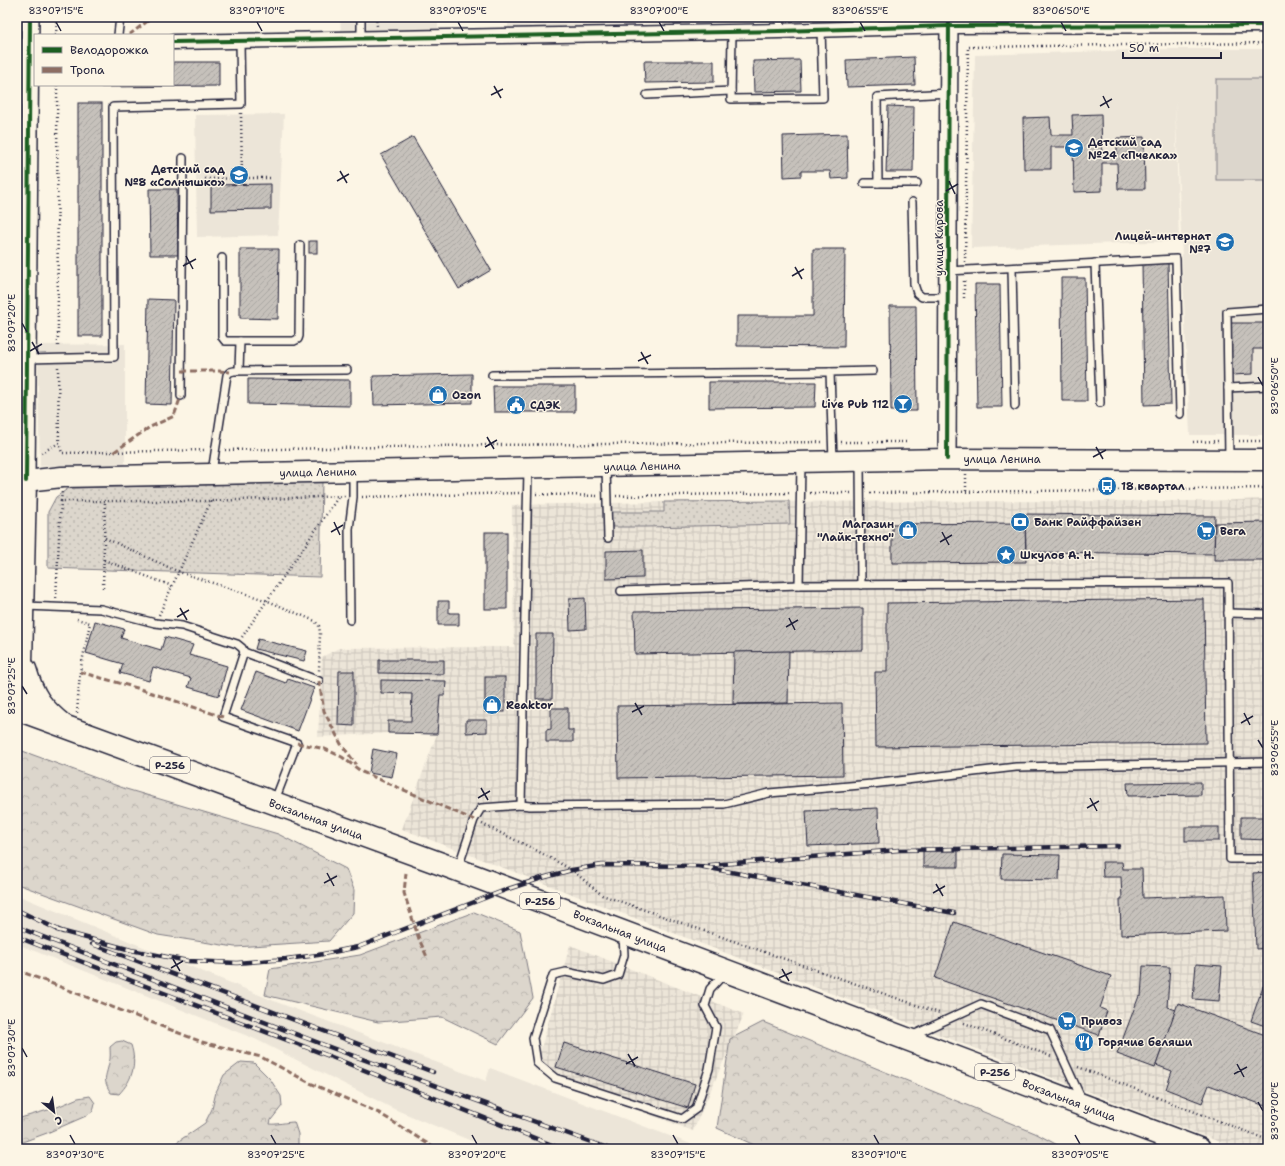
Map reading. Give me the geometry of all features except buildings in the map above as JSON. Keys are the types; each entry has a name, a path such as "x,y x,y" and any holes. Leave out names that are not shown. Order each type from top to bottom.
{"highway":[{"name":"Вокзальная улица","path":"19,710 458,870 1199,1149"}],"main road":[{"name":"улица Ленина","path":"22,482 62,477 833,462 1229,450 1268,460"},
{"path":"19,710 23,606 22,482"},
{"path":"20,661 34,694 49,713 69,728"}],"street":[{"path":"22,482 27,462 24,353 33,45 30,17"},
{"path":"174,42 732,31 780,24 821,29 855,23 949,22 1268,24"},
{"name":"улица Кирова","path":"947,459 949,22"}],"lane":[{"path":"118,34 120,17"},
{"path":"361,17 361,38"},
{"path":"732,31 731,99 823,98 821,29"},
{"path":"24,353 58,358 114,356 113,107 241,104 240,41"},
{"path":"647,95 731,91"},
{"path":"878,183 877,97 949,93"},
{"path":"181,396 183,158"},
{"path":"864,183 917,182"},
{"path":"912,202 914,284 917,293 922,297 947,297"},
{"path":"222,258 222,337 226,341 294,341 298,339 299,336 300,245"},
{"path":"948,271 1176,259 1180,414"},
{"path":"1095,263 1100,403"},
{"path":"1012,268 1015,406"},
{"path":"1229,450 1227,312 1268,309"},
{"path":"239,370 240,341"},
{"path":"212,474 228,375 230,372 239,370 347,370"},
{"path":"492,375 873,371"},
{"path":"830,372 833,462"},
{"path":"1228,388 1268,386"},
{"path":"860,461 861,585"},
{"path":"799,585 801,462"},
{"path":"606,466 608,538"},
{"path":"521,805 528,468"},
{"path":"350,620 349,529 353,497 353,471"},
{"path":"621,591 799,585 1228,583 1230,859 1268,859"},
{"path":"23,606 102,608 155,623 182,626 237,644 244,652 319,681"},
{"path":"1228,613 1268,614"},
{"path":"244,652 223,717 297,743 274,804"},
{"path":"458,870 474,820 481,808 521,805 724,804 769,793 872,784 1016,768 1268,762"},
{"path":"622,932 624,955 618,975 604,980 566,972 553,975 533,1038 537,1063 555,1078 682,1118 696,1109 709,1070 716,1027 705,1006 710,989 726,971"},
{"path":"905,1038 981,1004 1050,1030 1084,1106"}],"path":[{"path":"56,34 57,17"},
{"path":"964,302 968,47 1268,43"},
{"path":"56,86 58,443 62,453 491,445 911,442"},
{"path":"241,114 242,178"},
{"path":"205,179 271,178"},
{"path":"1190,442 1229,450 1268,441"},
{"path":"27,462 58,443"},
{"path":"56,607 61,501 211,501 339,496 353,497 527,493 606,496 1268,488"},
{"path":"237,644 339,496"},
{"path":"104,588 106,501"},
{"path":"155,623 211,501"},
{"path":"105,538 179,572 268,601 315,621 319,626 319,681"},
{"path":"104,560 172,586"},
{"path":"69,728 76,714 80,672 90,623 76,619"},
{"path":"474,820 534,849 572,870 602,895 950,1017 1268,1140"}],"shaded area":[{"path":"340,17 438,17 438,30 341,32"},
{"path":"508,17 724,17 724,22 508,28"},
{"path":"1172,49 1268,49 1268,435 1190,435 1175,100 1179,241 971,248 975,55"},
{"name":"Детский сад №8 «Солнышко»","path":"284,114 278,235 197,237 195,115"},
{"path":"125,344 125,465 40,466 37,345"},
{"path":"1268,499 1268,1149 1238,1149 402,829 437,734 388,733 318,737 322,657 339,648 514,647 512,505 664,502 1208,501"},
{"path":"17,895 279,1003 486,1081 490,1068 704,1149 491,1149 394,1109 255,1039 17,944"},
{"path":"570,945 744,1014 693,1131 535,1070"}],"green space":[{"path":"1216,79 1268,79 1268,180 1216,180"},
{"path":"322,482 320,577 48,568 48,512 56,497 69,488"},
{"path":"789,501 790,524 612,527 611,512 664,512 664,502"},
{"path":"17,749 126,789 278,834 346,869 354,890 353,913 329,941 235,947 158,935 17,884"},
{"path":"474,912 520,931 533,998 498,1044 442,1017 378,1022 265,995 270,969 360,955"},
{"path":"763,1022 1035,1133 1065,1149 763,1149 717,1128 730,1039"},
{"path":"122,1041 131,1045 134,1065 131,1077 124,1088 119,1094 111,1093 106,1085 110,1059 110,1047 116,1042"},
{"path":"241,1062 254,1063 270,1079 281,1096 282,1106 271,1120 270,1124 294,1122 298,1134 298,1145 292,1149 167,1149 205,1123 212,1109 216,1092 224,1075"},
{"path":"90,1096 95,1103 93,1111 86,1116 17,1144 17,1119 55,1108 78,1098"}],"railway":[{"path":"710,865 899,850 1118,846"},
{"path":"57,930 131,950 188,961 237,963 286,959 318,955 358,947 508,889 572,870 602,865 698,866 954,913"},
{"path":"17,910 63,932"},
{"path":"17,927 332,1048 610,1149"},
{"path":"17,937 329,1056 562,1149"},
{"path":"92,944 433,1072"}],"marked path":[{"path":"130,34 153,17"},
{"path":"182,371 230,372"},
{"path":"114,452 150,427 174,416 181,396"},
{"path":"80,672 137,688 223,717"},
{"path":"319,681 324,711 341,744 356,764"},
{"path":"297,743 325,749 342,757 362,772 474,820"},
{"path":"406,873 404,893 419,939 427,957"},
{"path":"17,970 202,1042 261,1057 310,1083 379,1113 436,1149"}],"cycle path":[{"path":"26,481 30,17"},
{"path":"947,459 949,17"},
{"path":"174,42 779,31 949,26 1268,25"}],"place":[{"name":"Детский сад №24 «Пчелка»","path":"1074,148"},
{"name":"Детский сад №8 «Солнышко»","path":"239,175"},
{"name":"Лицей-интернат №7","path":"1225,242"},
{"name":"Ozon","path":"438,395"},
{"name":"Live Pub 112","path":"903,404"},
{"name":"СДЭК","path":"516,405"},
{"name":"18 квартал","path":"1107,486"},
{"name":"Банк Райффайзен","path":"1020,522"},
{"name":"Магазин \"Лайк-техно\"","path":"908,530"},
{"name":"Вега","path":"1206,531"},
{"name":"Шкулов А. Н.","path":"1006,555"},
{"name":"Reaktor","path":"492,705"},
{"name":"Привоз","path":"1067,1021"},
{"name":"Горячие беляши","path":"1084,1042"}]}
